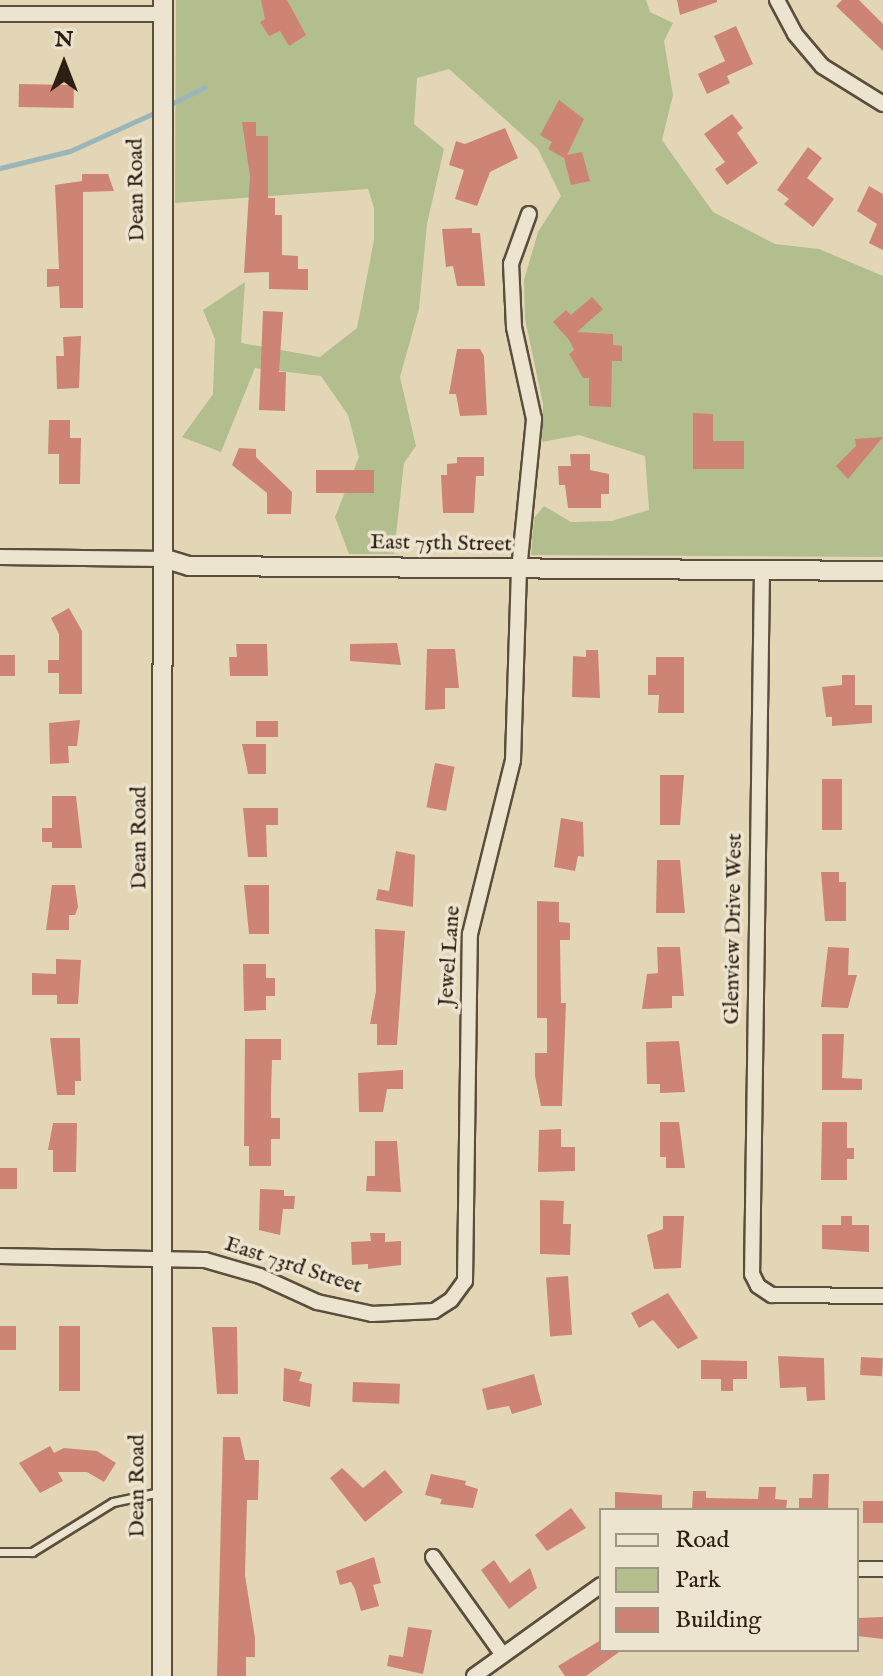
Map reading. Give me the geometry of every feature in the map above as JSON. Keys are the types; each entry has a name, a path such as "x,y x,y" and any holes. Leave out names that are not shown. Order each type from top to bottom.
{"street":[{"path":"777,0 795,34 822,66 883,104"},
{"path":"0,14 162,7"},
{"name":"Dean Road","path":"162,7 166,559 162,1676"},
{"name":"Jewel Lane","path":"453,1298 468,1271 470,934 513,760 519,570 534,419 514,327 511,264 529,214"},
{"name":"East 75th Street","path":"0,557 166,559 189,566 883,571"},
{"name":"Glenview Drive West","path":"762,571 751,1267 758,1286 772,1295 883,1296"},
{"name":"East 73rd Street","path":"0,1256 163,1258 240,1269 317,1302 372,1314 427,1313 453,1298"},
{"path":"433,1557 503,1655"},
{"path":"859,1569 883,1569"},
{"path":"474,1676 599,1586"}],"lane":[{"path":"0,1552 32,1552 113,1502 162,1491"}],"green space":[{"path":"176,0 646,0 650,12 673,23 664,41 673,95 662,140 713,212 775,244 819,249 883,276 883,557 531,555 534,518 544,506 571,522 611,521 649,510 645,456 579,435 542,442 543,404 525,319 524,280 538,232 561,196 538,149 449,69 417,78 414,124 444,149 427,224 419,309 400,377 416,446 404,463 394,554 349,554 335,517 359,457 348,415 321,376 255,368 221,452 182,437 213,394 215,339 203,310 245,282 241,343 320,357 357,328 374,240 374,208 368,189 175,203"}],"building":[{"path":"261,0 287,0 306,35 289,46 280,31 269,36 260,22 265,19"},
{"path":"677,0 717,0 717,2 680,15"},
{"path":"842,0 859,0 883,24 883,51 836,6"},
{"path":"736,26 753,64 727,76 730,83 707,94 698,74 725,61 714,36"},
{"path":"19,84 74,85 74,108 19,107"},
{"path":"559,100 584,119 567,155 582,152 590,181 571,185 564,158 548,149 552,142 540,135"},
{"path":"732,114 743,128 737,133 758,163 727,185 715,169 725,162 704,134"},
{"path":"242,122 256,122 256,136 268,136 268,198 275,198 275,215 282,215 282,255 298,256 298,269 308,269 308,290 269,289 269,272 244,273 250,176"},
{"path":"505,128 518,158 490,172 477,206 455,199 464,170 449,165 456,141 465,144"},
{"path":"808,147 822,158 807,178 834,199 813,227 784,204 789,199 777,190"},
{"path":"82,174 108,174 114,191 83,192 83,308 60,308 59,286 47,287 47,269 59,269 55,185 82,181"},
{"path":"869,186 883,194 883,250 869,243 877,224 857,211"},
{"path":"472,228 472,233 480,233 485,286 457,286 453,266 446,267 442,229"},
{"path":"592,297 603,309 577,332 613,334 613,345 622,346 622,361 612,361 611,407 589,406 589,378 583,378 569,354 574,350 569,340 553,322 566,310 571,315"},
{"path":"263,311 283,312 279,372 286,372 285,411 259,410"},
{"path":"81,336 79,388 57,389 56,356 64,356 63,337"},
{"path":"457,349 480,349 484,356 487,415 460,416 456,394 449,394"},
{"path":"693,413 713,414 713,441 744,441 744,469 693,469"},
{"path":"49,420 70,420 70,438 81,438 80,484 59,484 59,454 48,454"},
{"path":"883,437 848,479 836,466 856,446 855,439"},
{"path":"239,448 256,449 256,457 292,492 291,514 267,514 267,493 232,465"},
{"path":"570,454 590,454 590,470 609,474 609,494 601,494 601,508 568,508 565,485 559,485 558,466 571,466"},
{"path":"457,457 484,457 484,476 476,476 474,513 443,513 441,475 447,475 447,464 457,463"},
{"path":"316,470 374,470 374,493 316,493"},
{"path":"69,608 82,631 82,694 59,694 59,673 48,673 48,660 59,660 59,634 51,618"},
{"path":"397,643 401,665 350,661 350,644"},
{"path":"236,644 267,644 268,676 230,676 229,657 237,657"},
{"path":"427,649 455,649 459,688 445,688 445,709 425,710"},
{"path":"586,650 598,650 600,698 572,697 573,656 586,657"},
{"path":"0,655 15,655 15,676 0,676"},
{"path":"656,657 684,657 684,713 658,713 659,695 648,695 648,675 656,675"},
{"path":"842,675 855,675 855,705 872,705 872,723 832,726 832,717 826,717 822,687 842,685"},
{"path":"80,720 77,746 68,746 69,763 50,764 49,723"},
{"path":"256,721 278,721 278,737 256,737"},
{"path":"242,744 266,744 266,774 248,774"},
{"path":"435,763 455,767 446,811 426,807"},
{"path":"660,775 684,775 680,825 660,825"},
{"path":"822,779 842,779 842,830 822,830"},
{"path":"52,796 76,796 82,848 52,848 52,842 42,842 42,828 52,828"},
{"path":"243,808 278,808 278,825 266,825 267,857 248,857"},
{"path":"561,818 583,822 584,857 578,856 575,871 554,867"},
{"path":"396,851 415,855 413,907 376,900 378,889 389,891"},
{"path":"657,860 680,860 685,913 656,913"},
{"path":"821,872 839,872 839,882 846,882 846,921 825,921"},
{"path":"52,885 75,885 78,907 75,915 69,915 69,930 46,930"},
{"path":"244,885 269,885 269,934 249,934"},
{"path":"537,901 559,902 559,922 570,923 570,940 560,940 561,1003 566,1003 562,1106 541,1106 535,1076 535,1053 547,1053 547,1018 537,1018"},
{"path":"375,929 405,931 397,1045 377,1045 377,1024 370,1024 376,991"},
{"path":"657,947 680,947 684,996 672,996 672,1008 642,1009 647,974 658,973"},
{"path":"828,947 849,948 848,975 857,975 848,1008 821,1007"},
{"path":"56,959 81,960 78,1004 57,1004 57,995 32,995 32,973 56,974"},
{"path":"243,964 266,964 266,978 275,978 275,996 266,996 266,1010 244,1011"},
{"path":"822,1034 844,1034 842,1078 862,1079 862,1090 822,1090"},
{"path":"50,1038 80,1038 81,1081 75,1081 75,1095 57,1095"},
{"path":"245,1039 281,1039 281,1060 272,1060 271,1118 280,1118 280,1139 271,1139 271,1166 249,1166 249,1146 244,1146"},
{"path":"679,1041 685,1092 660,1093 660,1084 647,1084 646,1042"},
{"path":"403,1070 403,1089 387,1089 383,1112 359,1112 358,1073"},
{"path":"660,1122 679,1122 685,1168 666,1168 666,1157 660,1157"},
{"path":"822,1122 847,1122 847,1148 854,1148 854,1159 847,1159 847,1180 821,1180"},
{"path":"53,1123 77,1123 76,1172 53,1172 53,1150 48,1150"},
{"path":"561,1129 561,1147 575,1147 575,1171 538,1172 539,1130"},
{"path":"375,1141 397,1141 401,1192 366,1191 367,1176 375,1176"},
{"path":"0,1168 17,1168 17,1189 0,1189"},
{"path":"260,1189 284,1190 284,1196 295,1196 294,1209 283,1209 280,1235 259,1230"},
{"path":"540,1200 564,1201 563,1224 571,1224 570,1255 540,1254"},
{"path":"663,1216 684,1216 681,1268 654,1269 647,1235 663,1229"},
{"path":"841,1216 852,1216 852,1225 869,1225 869,1252 822,1249 822,1225 841,1225"},
{"path":"370,1233 385,1233 385,1242 401,1241 401,1265 368,1269 368,1264 352,1265 351,1242 371,1241"},
{"path":"568,1276 572,1335 550,1336 546,1278"},
{"path":"668,1293 698,1338 678,1349 653,1320 639,1328 631,1313"},
{"path":"0,1326 16,1326 16,1350 0,1350"},
{"path":"59,1326 80,1326 80,1391 59,1391"},
{"path":"212,1327 237,1327 238,1394 217,1394"},
{"path":"778,1356 824,1358 825,1400 807,1401 806,1387 780,1388"},
{"path":"861,1357 883,1358 882,1376 860,1375"},
{"path":"701,1360 747,1361 747,1379 733,1379 733,1391 721,1391 721,1379 701,1379"},
{"path":"284,1368 302,1372 299,1381 312,1384 310,1407 283,1401"},
{"path":"534,1374 542,1405 512,1414 509,1406 487,1410 482,1389"},
{"path":"353,1382 400,1384 399,1404 352,1402"},
{"path":"223,1437 240,1437 245,1460 259,1460 258,1500 247,1500 245,1575 255,1657 246,1657 246,1676 217,1676"},
{"path":"50,1446 54,1453 64,1448 97,1451 116,1463 104,1482 87,1472 58,1472 63,1481 40,1493 19,1463"},
{"path":"342,1468 363,1488 385,1470 403,1492 365,1522 330,1478"},
{"path":"431,1474 466,1481 465,1485 478,1489 473,1508 440,1504 442,1499 425,1495"},
{"path":"813,1474 829,1474 828,1508 799,1508 799,1498 812,1498"},
{"path":"759,1487 776,1487 775,1499 787,1500 786,1508 692,1508 693,1491 706,1491 706,1498 758,1499"},
{"path":"615,1492 662,1495 662,1508 615,1508"},
{"path":"863,1501 883,1501 883,1523 863,1523"},
{"path":"571,1508 586,1528 547,1551 535,1535"},
{"path":"374,1557 381,1583 373,1585 379,1606 361,1611 351,1582 340,1585 336,1571"},
{"path":"494,1560 510,1583 530,1568 537,1588 509,1609 481,1570"},
{"path":"883,1617 883,1639 859,1636 859,1618"},
{"path":"408,1627 432,1630 423,1674 387,1666 389,1655 403,1657"},
{"path":"599,1641 599,1652 619,1652 586,1676 565,1676 558,1666"}],"waterway":[{"path":"167,106 205,87"},
{"path":"0,168 70,151 158,111"}]}
